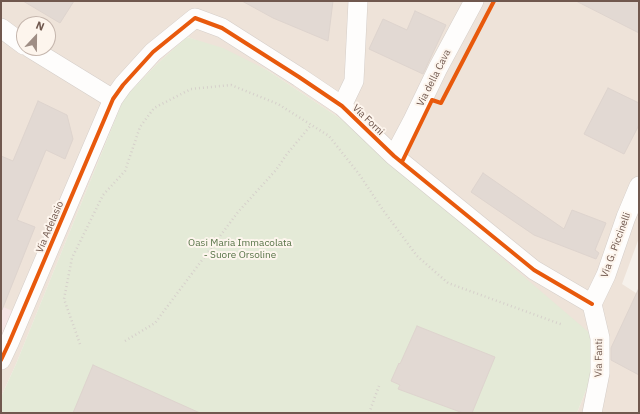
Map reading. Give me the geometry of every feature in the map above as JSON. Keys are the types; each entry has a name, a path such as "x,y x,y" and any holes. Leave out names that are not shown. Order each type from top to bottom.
{"street":[{"path":"342,106 354,82 358,1"},
{"name":"Via della Cava","path":"394,156 438,68 474,1"},
{"name":"Via Forni","path":"113,99 123,85 152,52 195,18 222,28 342,106 394,156 534,270 592,304"},
{"path":"1,28 16,39"},
{"path":"43,56 113,99"},
{"name":"Via Adelasio","path":"1,360 10,343 113,99"},
{"name":"Via G. Piccinelli","path":"592,304 606,275 626,217 639,186"},
{"name":"Via Fanti","path":"592,304 600,338 600,373 592,413"}],"path":[{"path":"80,344 64,299 72,258 103,195 125,171 140,127 154,108 191,89 231,85 278,104 328,136 359,174 417,256 448,283 562,325"},
{"path":"124,341 155,323 238,212 276,170 311,125"},
{"path":"369,413 379,386"}],"shaded area":[{"path":"1,1 639,1 639,238 622,284 639,295 639,413 577,413 594,370 405,175 356,129 267,70 188,37 157,64 124,98 16,364 1,397"},
{"path":"1,306 17,313 1,349"}],"green space":[{"name":"Oasi Maria Immacolata - Suore Orsoline","path":"187,37 223,48 267,70 356,129 405,175 592,335 594,370 577,413 1,413 1,397 16,364 124,98 157,64"}],"building":[{"path":"23,1 74,1 60,23 56,21 56,16 48,16"},
{"path":"242,1 333,1 328,41 273,18"},
{"path":"576,1 639,1 639,33"},
{"path":"415,11 446,25 423,74 369,49 383,19 407,30"},
{"path":"608,88 639,103 639,125 624,154 584,134"},
{"path":"38,101 67,115 73,139 65,159 46,150 17,220 35,227 1,310 1,156 13,161"},
{"path":"483,173 564,229 572,210 606,223 595,250 599,253 596,259 534,235 471,192"},
{"path":"639,288 639,375 611,360 611,348"},
{"path":"417,326 495,357 472,413 463,413 398,389 400,385 391,381"},
{"path":"93,365 200,413 73,413"}],"cycle path":[{"path":"402,162 432,100 441,103 494,1"},
{"path":"1,360 113,99 123,85 153,52 195,18 222,28 342,106 394,156 534,270 592,304"}]}
